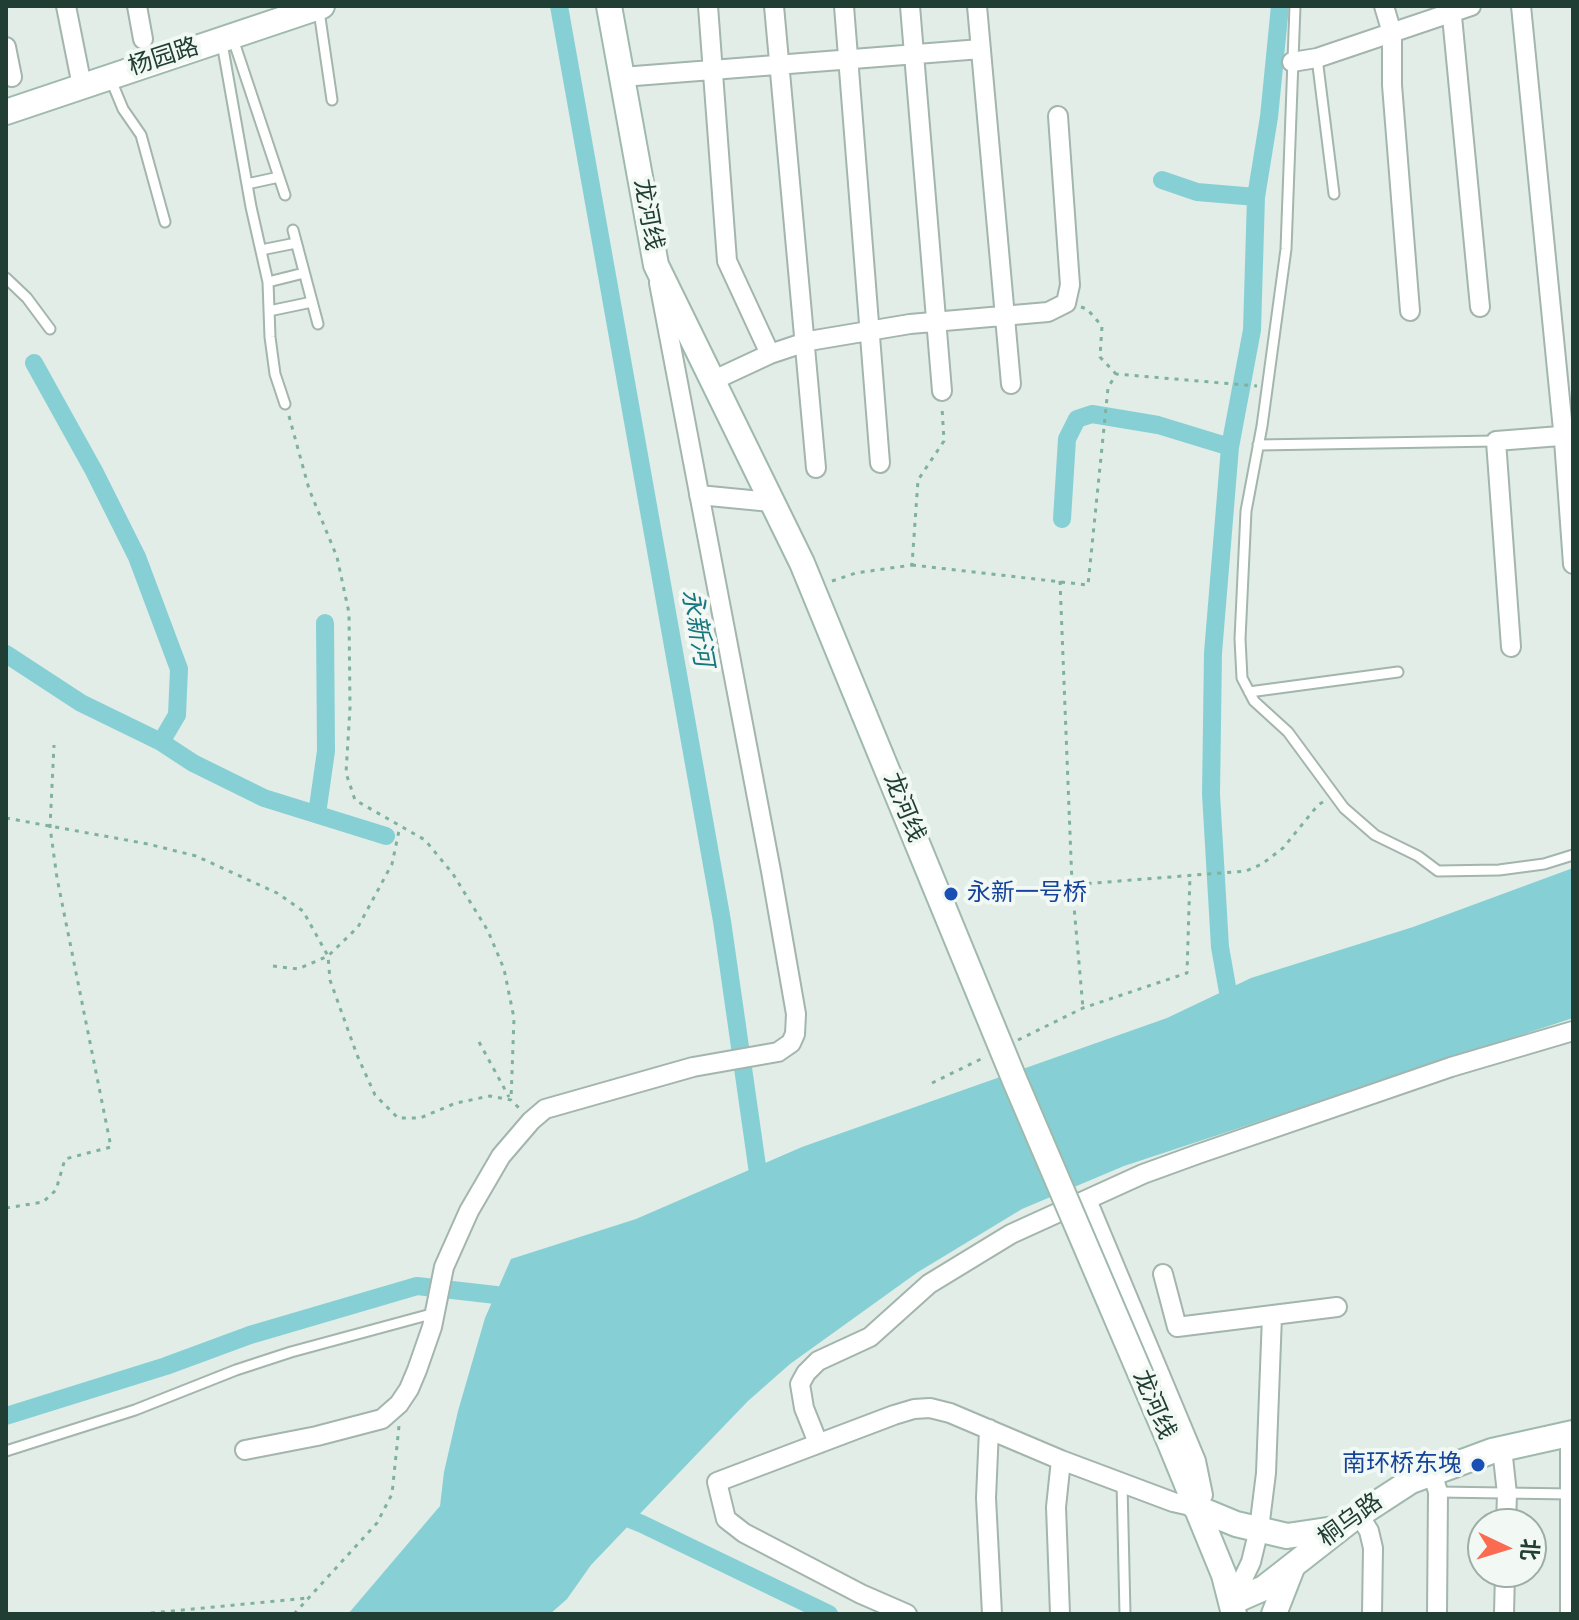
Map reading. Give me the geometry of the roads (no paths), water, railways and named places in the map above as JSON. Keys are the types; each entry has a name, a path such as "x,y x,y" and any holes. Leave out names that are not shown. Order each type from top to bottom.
{"street":[{"path":"66,6 82,86"},
{"path":"137,6 143,39"},
{"name":"龙河线","path":"609,6 656,265 813,588 1015,1081 1167,1436 1224,1575 1233,1608"},
{"path":"708,6 727,261 770,354"},
{"path":"774,6 816,468"},
{"path":"844,6 880,463"},
{"path":"910,6 942,391"},
{"path":"977,6 1011,384"},
{"path":"1384,6 1392,33 1392,85 1410,311"},
{"path":"1521,6 1568,436 1573,564"},
{"name":"杨园路","path":"6,112 320,7"},
{"path":"1292,62 1317,58 1458,8 1480,307"},
{"path":"6,47 12,77"},
{"path":"622,77 981,49"},
{"path":"712,381 770,354 805,342 870,330 1048,312 1066,303 1070,285 1058,116"},
{"path":"245,1450 382,1419 399,1404 413,1379 436,1310 444,1267 469,1211 501,1156 545,1109 706,1065 778,1052 791,1043 795,1034 796,1014 656,265"},
{"path":"1511,647 1496,441 1568,436"},
{"path":"699,495 771,502"},
{"path":"818,1443 804,1408 800,1384 806,1373 818,1361 870,1337 929,1284 990,1246 1143,1174 1451,1067 1573,1031"},
{"path":"1087,1200 1196,1461 1203,1495 1195,1507"},
{"path":"1163,1274 1177,1327 1337,1307"},
{"path":"1233,1608 1251,1562 1259,1529 1266,1473 1272,1316"},
{"path":"907,1614 861,1594 744,1533 726,1519 717,1482 914,1409 930,1408 950,1413 1061,1460 1236,1524 1287,1536 1350,1521 1369,1531 1373,1548 1372,1614"},
{"path":"989,1429 986,1498 992,1614"},
{"path":"1570,1614 1572,1433"},
{"name":"桐乌路","path":"1233,1608 1264,1588 1350,1521 1411,1481 1435,1482 1502,1448 1572,1433"},
{"path":"1502,1448 1507,1508"},
{"path":"1060,1614 1056,1507 1061,1460"},
{"path":"1435,1482 1437,1614"},
{"path":"1274,1614 1293,1564"},
{"path":"1504,1614 1505,1588"}],"lane":[{"path":"1295,6 1286,249 1246,511 1241,581 1242,678 1254,701 1288,732 1335,797 1375,835 1418,856 1438,871 1499,870 1544,864 1573,855"},
{"path":"320,7 332,100"},
{"path":"227,38 285,195"},
{"path":"227,38 247,184 268,282 275,374 285,404"},
{"path":"1317,58 1334,194"},
{"path":"110,76 123,109 141,135 165,222"},
{"path":"247,184 279,177"},
{"path":"293,230 318,324"},
{"path":"261,250 296,243"},
{"path":"268,282 304,273"},
{"path":"6,278 27,298 50,329"},
{"path":"269,311 312,302"},
{"path":"1258,445 1496,441"},
{"path":"1249,692 1398,672"},
{"path":"6,1451 135,1410 236,1370 436,1310"},
{"path":"1435,1482 1507,1494 1571,1494"},
{"path":"1122,1483 1125,1614"}],"water":[{"path":"1573,868 1573,1018 1124,1166 1022,1209 918,1272 790,1364 748,1401 697,1454 591,1565 567,1599 550,1614 348,1614 440,1506 458,1411 485,1318 511,1259 636,1219 802,1147 1167,1018 1251,978 1413,927"}],"waterway":[{"name":"永新河","path":"559,6 722,921 758,1173 764,1190"},
{"path":"1231,1009 1220,947 1211,794 1213,653 1230,447 1252,330 1256,197 1269,117 1280,6"},
{"path":"1162,180 1197,192 1256,197"},
{"path":"34,363 137,557 179,669 177,715 161,742"},
{"path":"1062,519 1067,439 1077,419 1092,414 1158,425 1230,447"},
{"path":"317,814 326,751 325,623"},
{"path":"6,654 81,703 264,798 386,836"},
{"path":"6,1416 166,1366 250,1335 417,1286 496,1295 515,1306"},
{"path":"610,1511 829,1614"}],"place":[{"name":"永新一号桥","path":"951,894"},
{"name":"南环桥东堍","path":"1478,1465"}]}
